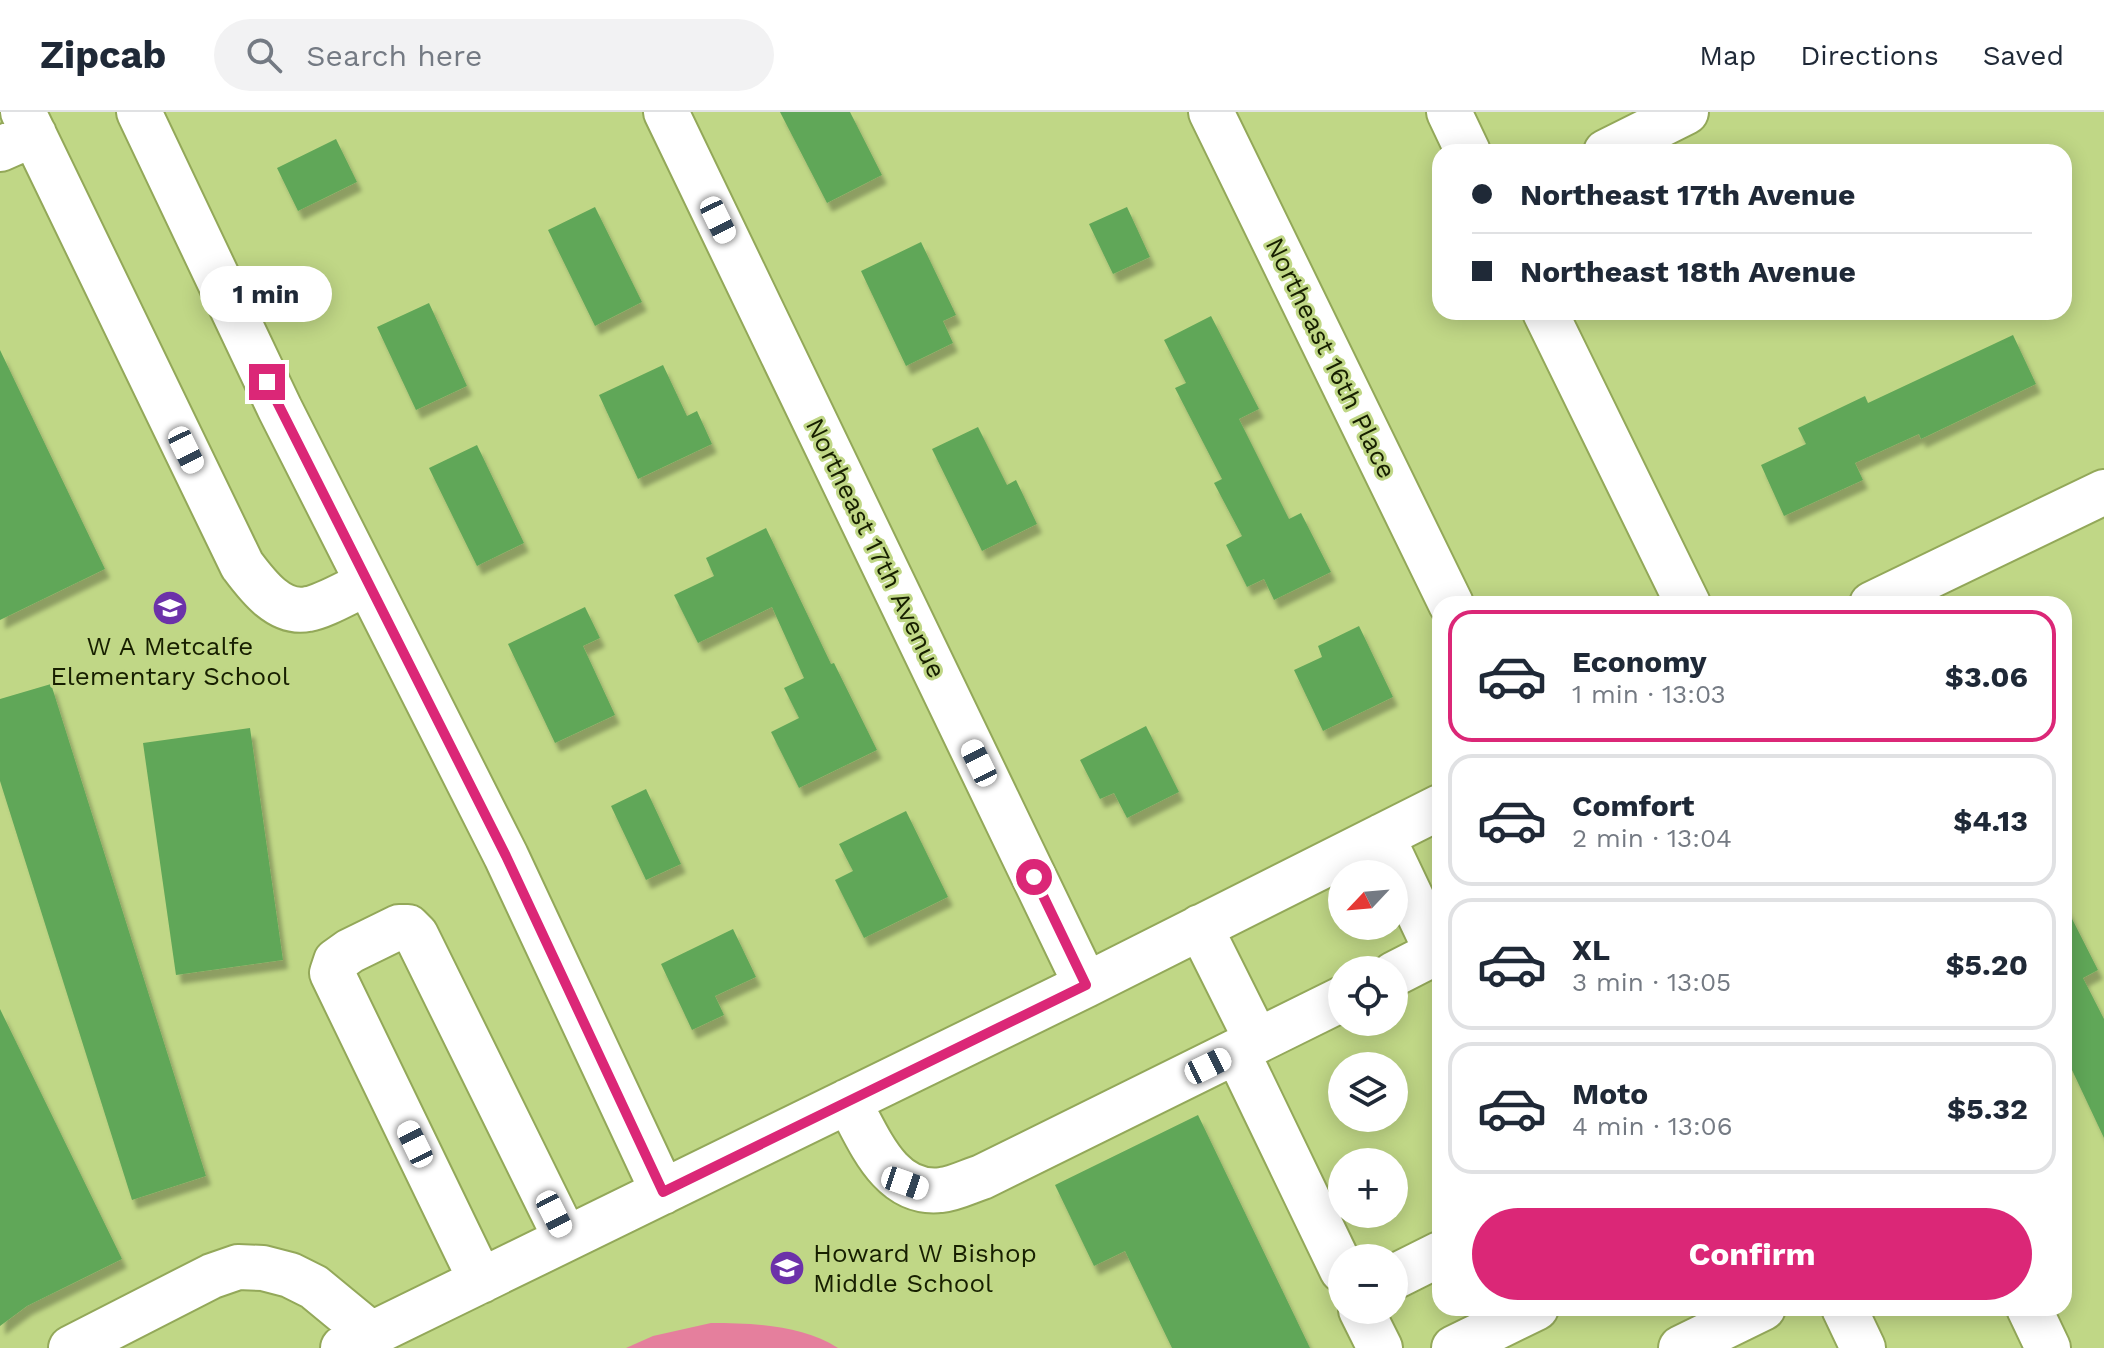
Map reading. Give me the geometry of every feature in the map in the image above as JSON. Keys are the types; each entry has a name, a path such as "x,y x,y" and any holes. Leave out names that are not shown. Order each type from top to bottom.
{"street":[{"path":"139,112 280,409 506,856 663,1192"},
{"name":"Northeast 17th Avenue","path":"666,112 1086,985"},
{"name":"Northeast 16th Place","path":"1211,112 1447,596"},
{"path":"1449,112 1464,144"},
{"path":"1622,144 1686,112"},
{"path":"19,132 242,565 262,593 289,607 308,610 368,583"},
{"path":"1549,320 1684,596"},
{"path":"1889,596 2104,492"},
{"path":"71,1348 212,1276 238,1267 263,1268 314,1287 357,1341 1086,985 1432,811"},
{"path":"1382,836 1432,940"},
{"path":"481,1281 332,973 336,961 399,927 408,927 416,935 566,1239"},
{"path":"1200,927 1331,1244"},
{"path":"1408,968 1432,958"},
{"path":"848,1101 888,1170 905,1183 924,1190 942,1190 982,1177 1328,1006"},
{"path":"1408,1270 1432,1258"},
{"path":"1454,1348 1520,1316"},
{"path":"1681,1348 1747,1316"},
{"path":"1848,1316 1863,1348"},
{"path":"2033,1316 2048,1348"},
{"path":"1368,1324 1380,1348"}],"shaded area":[{"path":"711,1323 793,1330 838,1348 626,1348 653,1336"}],"building":[{"path":"780,112 850,112 882,175 827,203"},
{"path":"336,139 357,182 298,211 277,168"},
{"path":"595,207 642,302 595,326 548,230"},
{"path":"1127,207 1150,257 1113,274 1089,224"},
{"path":"921,242 956,315 943,321 953,343 906,366 861,271"},
{"path":"429,303 467,386 416,410 377,327"},
{"path":"1211,316 1259,409 1239,419 1289,519 1301,513 1331,572 1274,600 1264,579 1247,587 1226,545 1242,536 1214,483 1222,479 1175,388 1186,383 1164,340"},
{"path":"2013,335 2036,384 1921,439 1919,434 1855,463 1863,480 1784,516 1761,465 1806,444 1798,428 1865,396 1868,403"},
{"path":"0,350 105,569 0,620"},
{"path":"663,365 687,416 697,411 712,444 638,479 599,395"},
{"path":"978,427 1007,485 1016,480 1037,524 982,551 932,449"},
{"path":"477,445 524,543 477,566 429,468"},
{"path":"766,528 831,664 834,663 877,750 799,788 771,732 799,718 784,688 804,678 772,607 698,643 674,595 714,576 706,558"},
{"path":"585,607 600,638 583,646 615,715 555,743 508,644"},
{"path":"1359,626 1393,697 1323,731 1294,670 1322,657 1318,646"},
{"path":"51,684 206,1176 132,1200 0,781 0,699"},
{"path":"1146,726 1179,792 1127,818 1114,793 1100,799 1080,760"},
{"path":"250,728 283,960 176,975 143,743"},
{"path":"646,789 681,864 646,880 611,806"},
{"path":"906,811 948,897 864,938 835,880 853,871 839,844"},
{"path":"2072,919 2098,970 2083,978 2104,1019 2104,1138 2072,1070"},
{"path":"733,929 756,977 715,996 724,1015 692,1030 661,964"},
{"path":"0,1009 122,1259 27,1306 0,1326"},
{"path":"1198,1115 1310,1348 1172,1348 1125,1251 1094,1266 1055,1185"}],"place":[{"name":"W A Metcalfe Elementary School","path":"170,608"},
{"name":"Howard W Bishop Middle School","path":"787,1268"}],"route":[{"path":"267,382 506,856 663,1192 1086,985 1034,877"}]}
